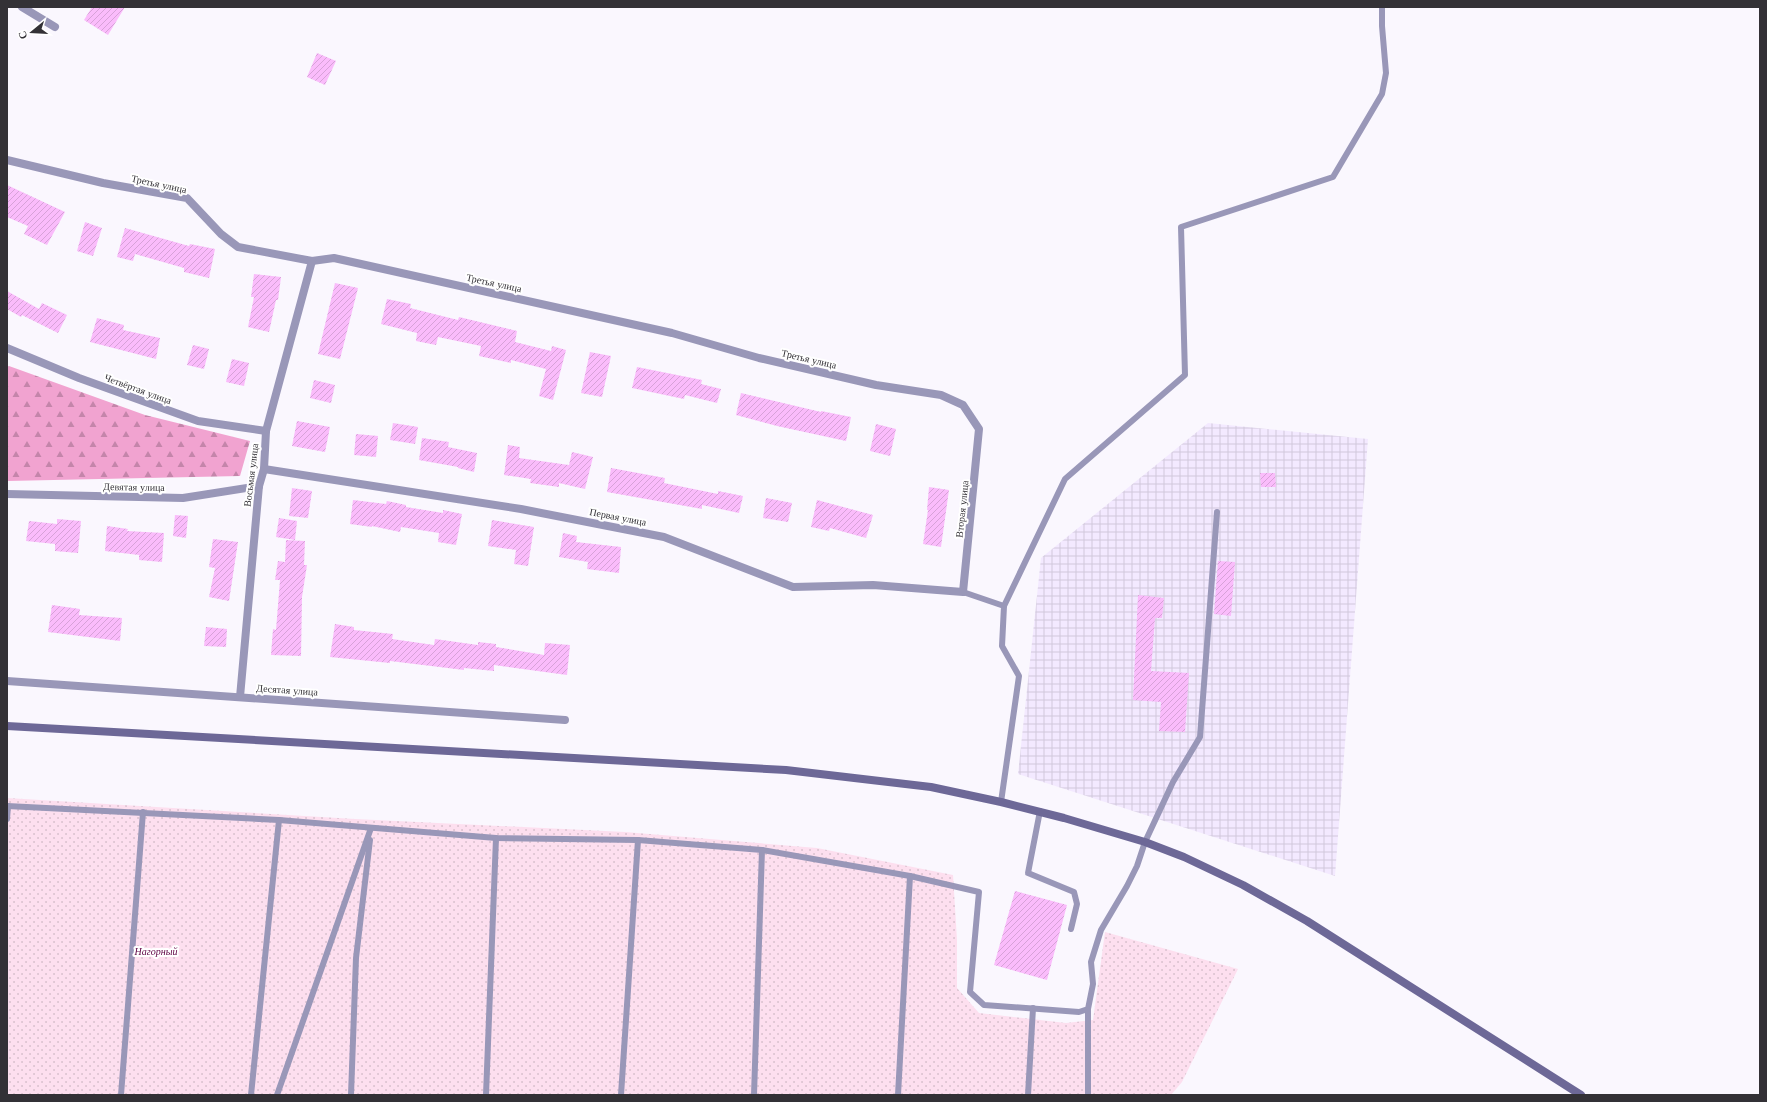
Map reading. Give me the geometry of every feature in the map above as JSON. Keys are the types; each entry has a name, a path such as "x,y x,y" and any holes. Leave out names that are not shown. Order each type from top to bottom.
{"main road":[{"path":"7,726 786,770 931,788 1001,802 1145,842 1184,857 1243,885 1307,921 1581,1095"}],"street":[{"path":"22,7 55,27"},
{"name":"Третья улица","path":"7,160 103,183 187,198 221,234 238,247 312,261 334,258 672,333 759,358 876,385 941,395 963,405 979,429"},
{"name":"Восьмая улица","path":"240,697 259,486 264,469 266,430 312,261"},
{"name":"Четвёртая улица","path":"7,348 78,378 198,422 266,430"},
{"name":"Вторая улица","path":"963,592 979,429"},
{"name":"Первая улица","path":"264,469 521,509 664,537 793,587 873,585 963,592"},
{"name":"Девятая улица","path":"7,494 183,498 259,486"},
{"name":"Десятая улица","path":"7,681 565,720"}],"lane":[{"path":"1001,802 1019,676 1002,646 1004,606 1065,480 1184,375 1181,227 1333,177 1382,94 1386,73 1382,7"},
{"path":"1088,1095 1088,1009 1093,984 1091,962 1100,930 1127,886 1137,866 1145,842 1173,782 1200,737 1217,512"},
{"path":"963,592 1004,606"},
{"path":"7,819 8,806 279,820 496,838 638,840 762,850 910,876 979,892 970,992 984,1005 1033,1008 1063,1012 1079,1012 1088,1009"},
{"path":"122,1095 143,812"},
{"path":"1040,812 1028,873 1074,892 1077,904 1071,929"},
{"path":"251,1095 279,820"},
{"path":"277,1095 372,828"},
{"path":"351,1095 356,958 372,828"},
{"path":"486,1095 496,838"},
{"path":"621,1095 638,840"},
{"path":"754,1095 762,850"},
{"path":"898,1095 910,876"},
{"path":"1028,1095 1033,1008"}],"shaded area":[{"path":"1208,423 1368,439 1335,876 1018,774 1041,558"}],"green space":[{"path":"9,366 145,415 250,441 240,476 7,481 7,367"},
{"name":"Нагорный","path":"7,798 355,819 625,832 817,848 953,875 957,940 957,988 979,1013 1066,1023 1093,1020 1105,932 1238,969 1182,1082 1171,1095 7,1095"}],"building":[{"path":"92,7 125,7 108,35 84,20"},
{"path":"317,53 336,61 325,85 307,77"},
{"path":"7,185 65,212 47,245 24,234 28,226 7,217"},
{"path":"85,222 102,228 93,256 77,251"},
{"path":"125,228 189,246 190,244 215,249 209,278 184,272 184,268 135,254 133,261 117,257"},
{"path":"254,274 281,277 278,300 276,300 269,332 248,327 254,297 251,297"},
{"path":"335,283 358,288 340,359 318,354"},
{"path":"7,291 39,309 42,303 67,315 58,333 22,315 21,317 7,309"},
{"path":"387,299 411,304 410,308 458,320 459,317 517,331 515,342 551,351 552,346 566,350 553,400 539,396 546,369 511,360 511,363 479,356 481,346 438,337 436,345 416,341 417,333 381,324"},
{"path":"97,318 124,325 123,330 160,338 156,359 90,342"},
{"path":"193,345 209,349 204,369 187,365"},
{"path":"590,352 611,356 602,397 581,393"},
{"path":"232,359 249,363 244,386 226,382"},
{"path":"637,367 702,380 701,384 721,389 717,403 685,395 684,399 632,388"},
{"path":"314,380 335,385 331,403 310,398"},
{"path":"741,393 821,412 851,417 846,441 777,426 736,415"},
{"path":"297,421 330,427 325,452 292,446"},
{"path":"393,423 418,427 415,444 390,440"},
{"path":"876,424 896,429 890,456 870,451"},
{"path":"356,434 378,436 376,457 354,455"},
{"path":"422,438 449,442 448,447 477,453 474,472 458,467 419,460"},
{"path":"508,445 520,447 519,458 569,465 572,452 593,457 585,489 559,483 559,487 530,483 531,479 504,475"},
{"path":"611,468 665,478 664,483 718,494 718,491 743,496 739,513 702,505 702,509 607,492"},
{"path":"1260,473 1275,473 1276,487 1261,487"},
{"path":"929,487 949,490 941,547 923,544 928,510"},
{"path":"292,488 312,491 308,518 289,516"},
{"path":"766,498 792,503 788,522 763,518"},
{"path":"353,500 386,504 387,501 406,505 406,507 443,513 443,510 462,514 456,545 438,542 439,533 401,527 400,532 372,526 350,524"},
{"path":"817,500 873,515 866,538 830,528 829,531 811,527"},
{"path":"175,515 188,516 186,538 173,536"},
{"path":"279,518 297,521 295,540 276,537"},
{"path":"57,519 81,521 78,553 55,551 55,544 26,541 29,521 57,524"},
{"path":"492,520 534,527 528,566 514,564 516,550 488,546"},
{"path":"107,526 128,529 127,531 164,533 162,562 139,560 139,555 105,551"},
{"path":"563,533 577,536 576,542 621,547 619,573 587,569 588,562 559,557"},
{"path":"213,539 238,542 229,601 209,597 215,568 209,567"},
{"path":"286,540 305,541 304,565 307,565 302,597 301,656 271,655 273,629 276,630 280,580 275,580 278,561 285,562"},
{"path":"1218,561 1235,562 1231,616 1214,614"},
{"path":"1138,595 1164,598 1162,618 1155,618 1151,671 1189,673 1185,732 1159,731 1161,702 1133,700"},
{"path":"52,605 80,609 79,615 122,618 120,641 48,632"},
{"path":"335,624 354,627 354,630 393,634 392,639 434,645 435,639 478,645 478,642 496,644 496,647 544,655 545,643 570,645 567,675 494,665 494,671 464,668 464,670 390,661 390,663 330,657"},
{"path":"206,627 227,629 226,647 204,646"},
{"path":"1015,891 1067,905 1047,980 994,965"}]}
